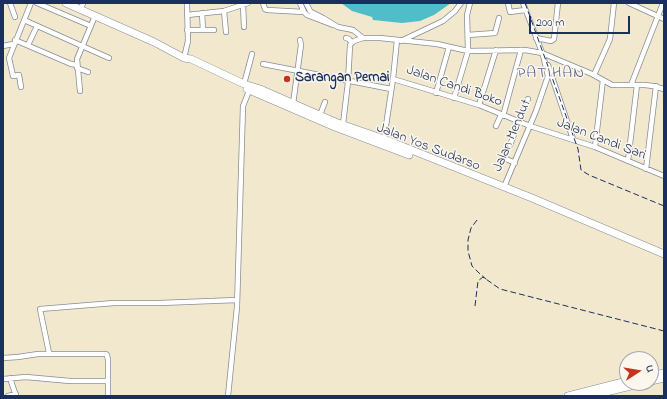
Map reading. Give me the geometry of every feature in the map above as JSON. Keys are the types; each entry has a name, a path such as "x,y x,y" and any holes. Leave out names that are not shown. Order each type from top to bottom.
{"highway":[{"name":"Jalan Yos Sudarso","path":"66,3 82,6 95,16 154,42 184,58 191,64 249,91 259,92 293,104 384,139 425,159 664,259"},
{"name":"Jalan Yos Sudarso","path":"184,58 191,59 335,127 504,187 664,254"},
{"path":"591,395 619,384"},
{"path":"568,396 591,395 619,389"}],"street":[{"path":"10,3 15,17"},
{"path":"22,87 19,75 13,76 9,55 31,3"},
{"path":"37,3 91,26"},
{"path":"184,58 188,41 187,3"},
{"path":"263,3 265,9 267,10 304,12"},
{"path":"300,3 307,15 324,23 353,30 361,36 449,47 468,51 521,50 542,54 594,75 614,86 656,86 664,89"},
{"path":"306,3 310,11 338,27"},
{"path":"399,41 443,21 461,3"},
{"path":"454,98 468,51 467,15 470,3"},
{"path":"508,3 510,12 525,10"},
{"path":"523,3 574,139"},
{"path":"536,38 551,41 554,39 558,3"},
{"path":"594,75 610,39 614,3"},
{"path":"629,3 664,19"},
{"path":"630,85 663,3"},
{"path":"187,15 224,11 246,4 244,27"},
{"path":"224,11 226,32"},
{"path":"202,13 203,30"},
{"path":"80,91 77,59 95,16"},
{"path":"468,35 495,34 499,18"},
{"path":"24,20 109,58"},
{"path":"28,45 37,26"},
{"path":"188,30 214,30"},
{"path":"343,124 348,82 350,45 351,42 361,36"},
{"path":"346,38 351,42"},
{"path":"293,104 301,45 300,40"},
{"path":"384,139 399,41"},
{"path":"3,46 14,42 28,45 88,72"},
{"path":"436,93 449,47"},
{"path":"479,105 496,50"},
{"path":"496,126 502,115 521,50"},
{"path":"244,84 252,54"},
{"path":"263,64 348,82 391,89"},
{"name":"Jalan Mendut","path":"504,187 550,76"},
{"name":"Jalan Candi Boko","path":"393,78 436,93 479,105 530,126"},
{"path":"595,147 603,80"},
{"path":"628,161 637,85"},
{"path":"646,169 656,86"},
{"path":"228,396 237,300 243,106 249,91"},
{"path":"510,145 528,99"},
{"path":"320,115 325,102"},
{"name":"Jalan Candi Sari","path":"530,126 574,139 664,176"},
{"path":"502,157 515,163"},
{"path":"49,353 40,309 114,303 168,303 237,300"},
{"path":"3,358 49,353 106,354 108,357 108,396"},
{"path":"3,379 34,377 70,381 108,381"},
{"path":"8,396 16,395 10,378"}],"water":[{"path":"341,3 451,3 434,15 420,21 402,23 373,20 372,17 352,11"}],"railway":[{"path":"525,3 578,149 581,170 589,175 664,206"},
{"path":"477,220 471,228 468,240 468,251 472,266 486,279"},
{"path":"475,306 478,281 483,277 500,289 664,331"}],"place":[{"name":"Sarangan Pernai","path":"287,79"}],"district":[{"name":"PATIHAN","path":"551,74"}]}
